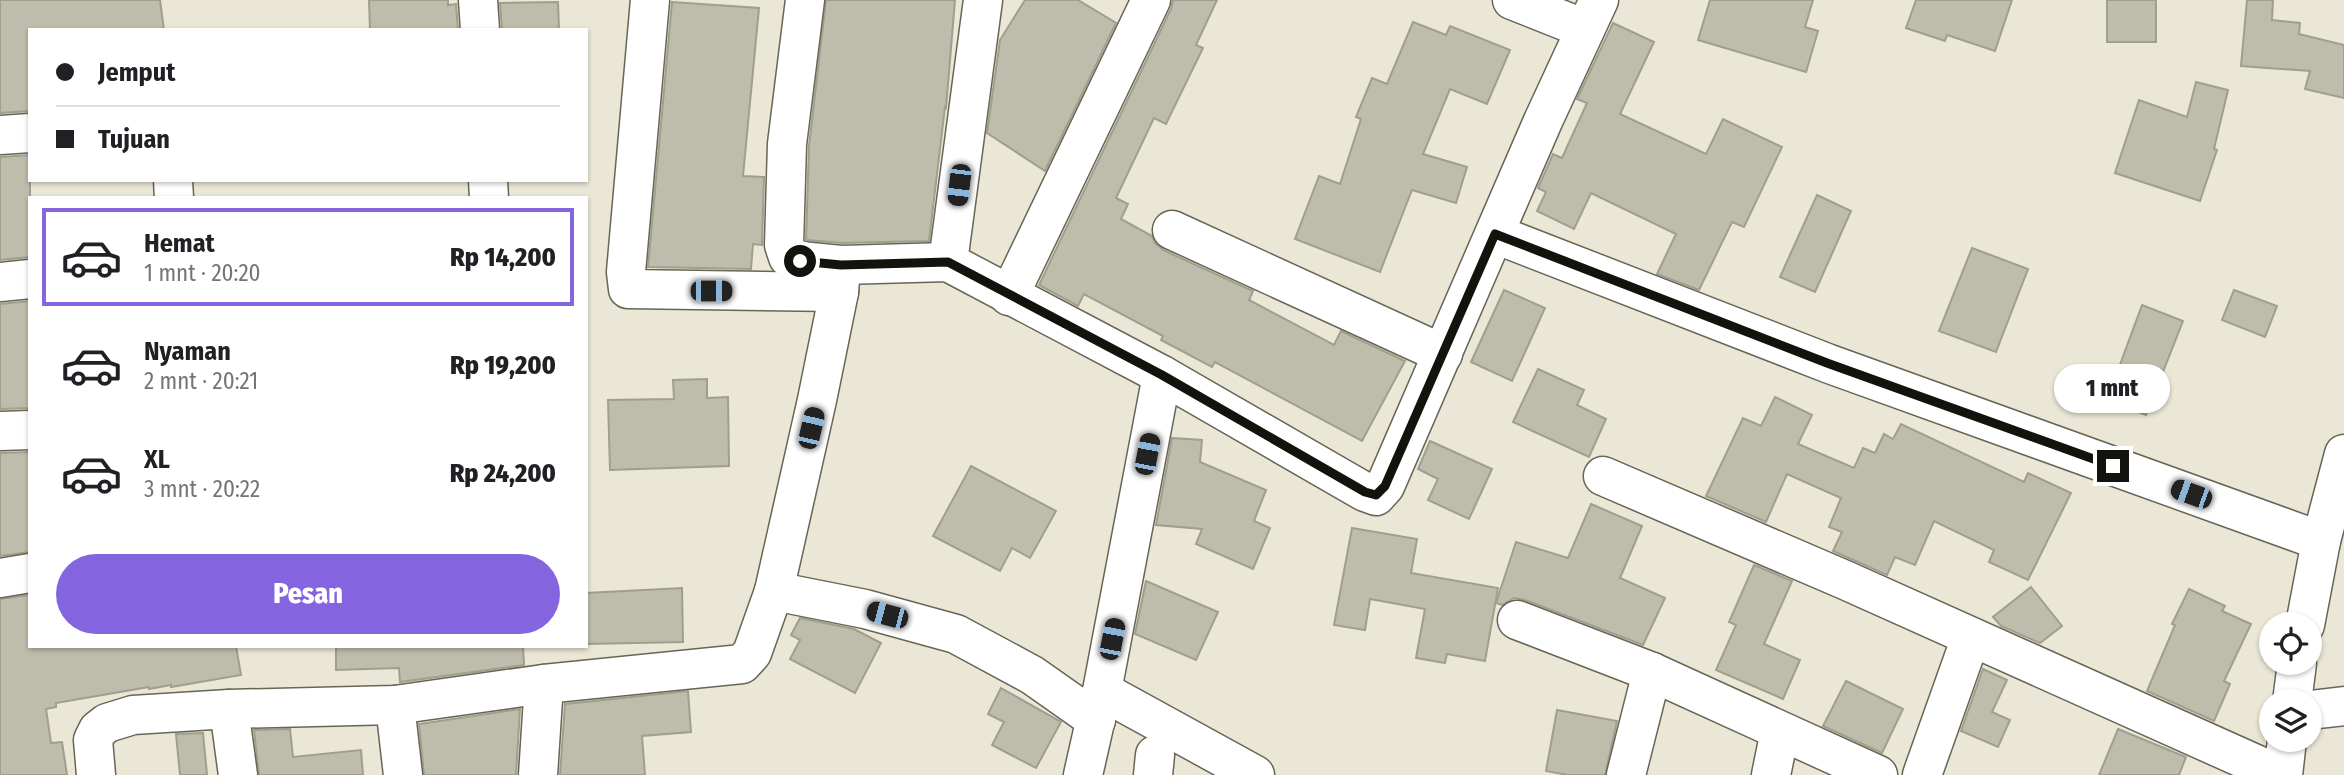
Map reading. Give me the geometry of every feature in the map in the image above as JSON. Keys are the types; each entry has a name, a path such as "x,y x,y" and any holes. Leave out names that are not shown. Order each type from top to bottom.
{"street":[{"path":"478,0 480,28"},
{"path":"650,0 625,272 628,289 840,278 948,262 1162,375 1365,492 1376,495 1385,486 1592,14 1512,0"},
{"path":"805,0 787,144 784,245 788,257 840,278"},
{"path":"948,262 983,0"},
{"path":"1009,296 1151,0"},
{"path":"0,135 28,133"},
{"path":"1172,230 1444,354"},
{"path":"1495,234 1827,363 2321,541"},
{"path":"96,775 93,740 98,730 107,723 133,715 229,709 395,705 544,684 742,664 752,653 774,591 840,278"},
{"path":"0,282 28,279"},
{"path":"1083,775 1099,706 1162,375"},
{"path":"0,432 28,430"},
{"path":"2307,612 2321,541 2344,454"},
{"path":"1603,476 1845,580 2281,775 2285,752"},
{"path":"0,578 28,573"},
{"path":"774,591 864,609 956,634 1032,675 1255,775"},
{"path":"1517,620 1652,672 1878,775"},
{"path":"1922,775 1971,637"},
{"path":"1626,775 1652,672"},
{"path":"538,775 544,684"},
{"path":"395,705 403,775"},
{"path":"2322,709 2344,706"},
{"path":"229,709 238,775"},
{"path":"1771,775 1780,731"}],"building":[{"path":"0,0 160,0 164,28 28,28 28,111 0,113"},
{"path":"369,0 448,0 448,5 456,4 458,28 370,28"},
{"path":"826,0 955,0 946,108 929,241 842,243 806,240 809,146"},
{"path":"1025,0 1078,0 1116,23 1045,171 987,133 1000,40"},
{"path":"1173,0 1217,0 1196,45 1203,48 1166,124 1154,118 1116,198 1128,204 1121,219 1152,236 1163,250 1253,291 1249,300 1334,345 1341,331 1405,361 1362,441 1215,362 1212,367 1161,340 1163,336 1084,294 1078,306 1039,285"},
{"path":"1710,0 1813,0 1805,27 1818,31 1806,72 1698,40"},
{"path":"1916,0 2012,0 1995,51 1947,35 1945,41 1906,28"},
{"path":"2107,0 2156,0 2156,42 2107,42"},
{"path":"2247,0 2273,0 2272,20 2300,23 2299,34 2344,45 2344,98 2305,89 2310,71 2241,66"},
{"path":"558,2 559,28 502,28 500,3"},
{"path":"672,2 759,8 743,176 764,177 762,245 753,244 751,269 648,267"},
{"path":"1413,22 1446,35 1450,26 1510,50 1487,104 1450,89 1423,154 1467,167 1456,203 1412,190 1380,272 1295,239 1319,176 1340,184 1361,119 1356,117 1372,78 1387,84"},
{"path":"1613,23 1654,42 1620,114 1706,154 1723,119 1782,147 1744,227 1732,222 1699,290 1657,274 1676,234 1591,193 1574,229 1537,211 1546,192 1538,188 1553,154 1562,158 1587,103 1577,99"},
{"path":"2196,82 2228,90 2214,149 2217,150 2200,201 2115,173 2139,100 2187,117"},
{"path":"28,155 28,257 0,260 0,157"},
{"path":"1817,195 1851,211 1815,292 1780,277"},
{"path":"1972,248 2028,269 1996,352 1939,331"},
{"path":"1504,290 1545,308 1512,381 1471,362"},
{"path":"2234,290 2277,306 2265,337 2222,320"},
{"path":"28,301 28,408 0,409 0,304"},
{"path":"2142,305 2183,321 2146,415 2107,400"},
{"path":"1538,369 1584,390 1577,405 1606,419 1589,457 1513,422"},
{"path":"707,379 707,398 728,397 729,466 610,470 608,400 674,399 673,380"},
{"path":"1775,397 1812,415 1798,444 1854,468 1863,448 1875,453 1884,434 1893,439 1901,424 2024,482 2028,473 2071,493 2028,580 1989,562 1994,550 1934,521 1915,565 1895,557 1887,575 1833,551 1842,532 1829,527 1841,498 1787,474 1766,522 1706,496 1743,418 1761,426"},
{"path":"1172,438 1202,440 1200,462 1266,490 1254,521 1270,528 1253,569 1196,544 1202,529 1156,525"},
{"path":"1430,441 1492,469 1469,519 1428,500 1438,479 1418,469"},
{"path":"28,452 28,552 0,556 0,453"},
{"path":"971,466 1056,511 1030,558 1012,548 1000,571 933,536"},
{"path":"1591,504 1642,526 1620,578 1665,598 1643,645 1525,600 1514,598 1502,605 1496,603 1516,542 1568,558"},
{"path":"1352,528 1417,539 1411,573 1498,588 1485,661 1447,654 1445,663 1416,658 1425,609 1370,599 1365,630 1334,625"},
{"path":"1754,565 1792,581 1764,644 1800,660 1783,699 1716,670 1736,625 1729,622"},
{"path":"1146,581 1218,612 1196,660 1135,634"},
{"path":"2031,587 2062,626 2040,643 2001,626 1993,617"},
{"path":"682,588 683,642 588,644 588,593"},
{"path":"2189,589 2225,606 2222,611 2251,624 2224,681 2230,684 2214,721 2147,691 2175,625 2172,624"},
{"path":"28,595 28,648 236,648 241,675 56,703 56,707 46,709 51,743 62,742 67,775 0,775 0,599"},
{"path":"800,618 854,629 881,643 855,693 790,659 800,640 791,635"},
{"path":"336,648 523,648 524,665 400,682 399,668 336,670"},
{"path":"1983,669 2007,680 1992,712 2010,720 1998,747 1961,731"},
{"path":"1846,681 1903,709 1882,753 1823,726"},
{"path":"1001,688 1061,722 1036,768 992,745 1004,722 988,714"},
{"path":"688,691 691,732 642,736 645,775 560,775 565,704"},
{"path":"520,709 516,775 424,775 419,724"},
{"path":"1557,710 1617,721 1605,775 1568,775 1546,771"},
{"path":"290,729 293,757 361,750 363,775 259,775 254,730"},
{"path":"2118,729 2186,757 2179,775 2099,775"},
{"path":"203,733 207,775 180,775 176,734"}],"route":[{"path":"800,261 841,265 948,262 1162,375 1365,492 1376,495 1385,486 1495,234 1827,363 2113,466"}]}
